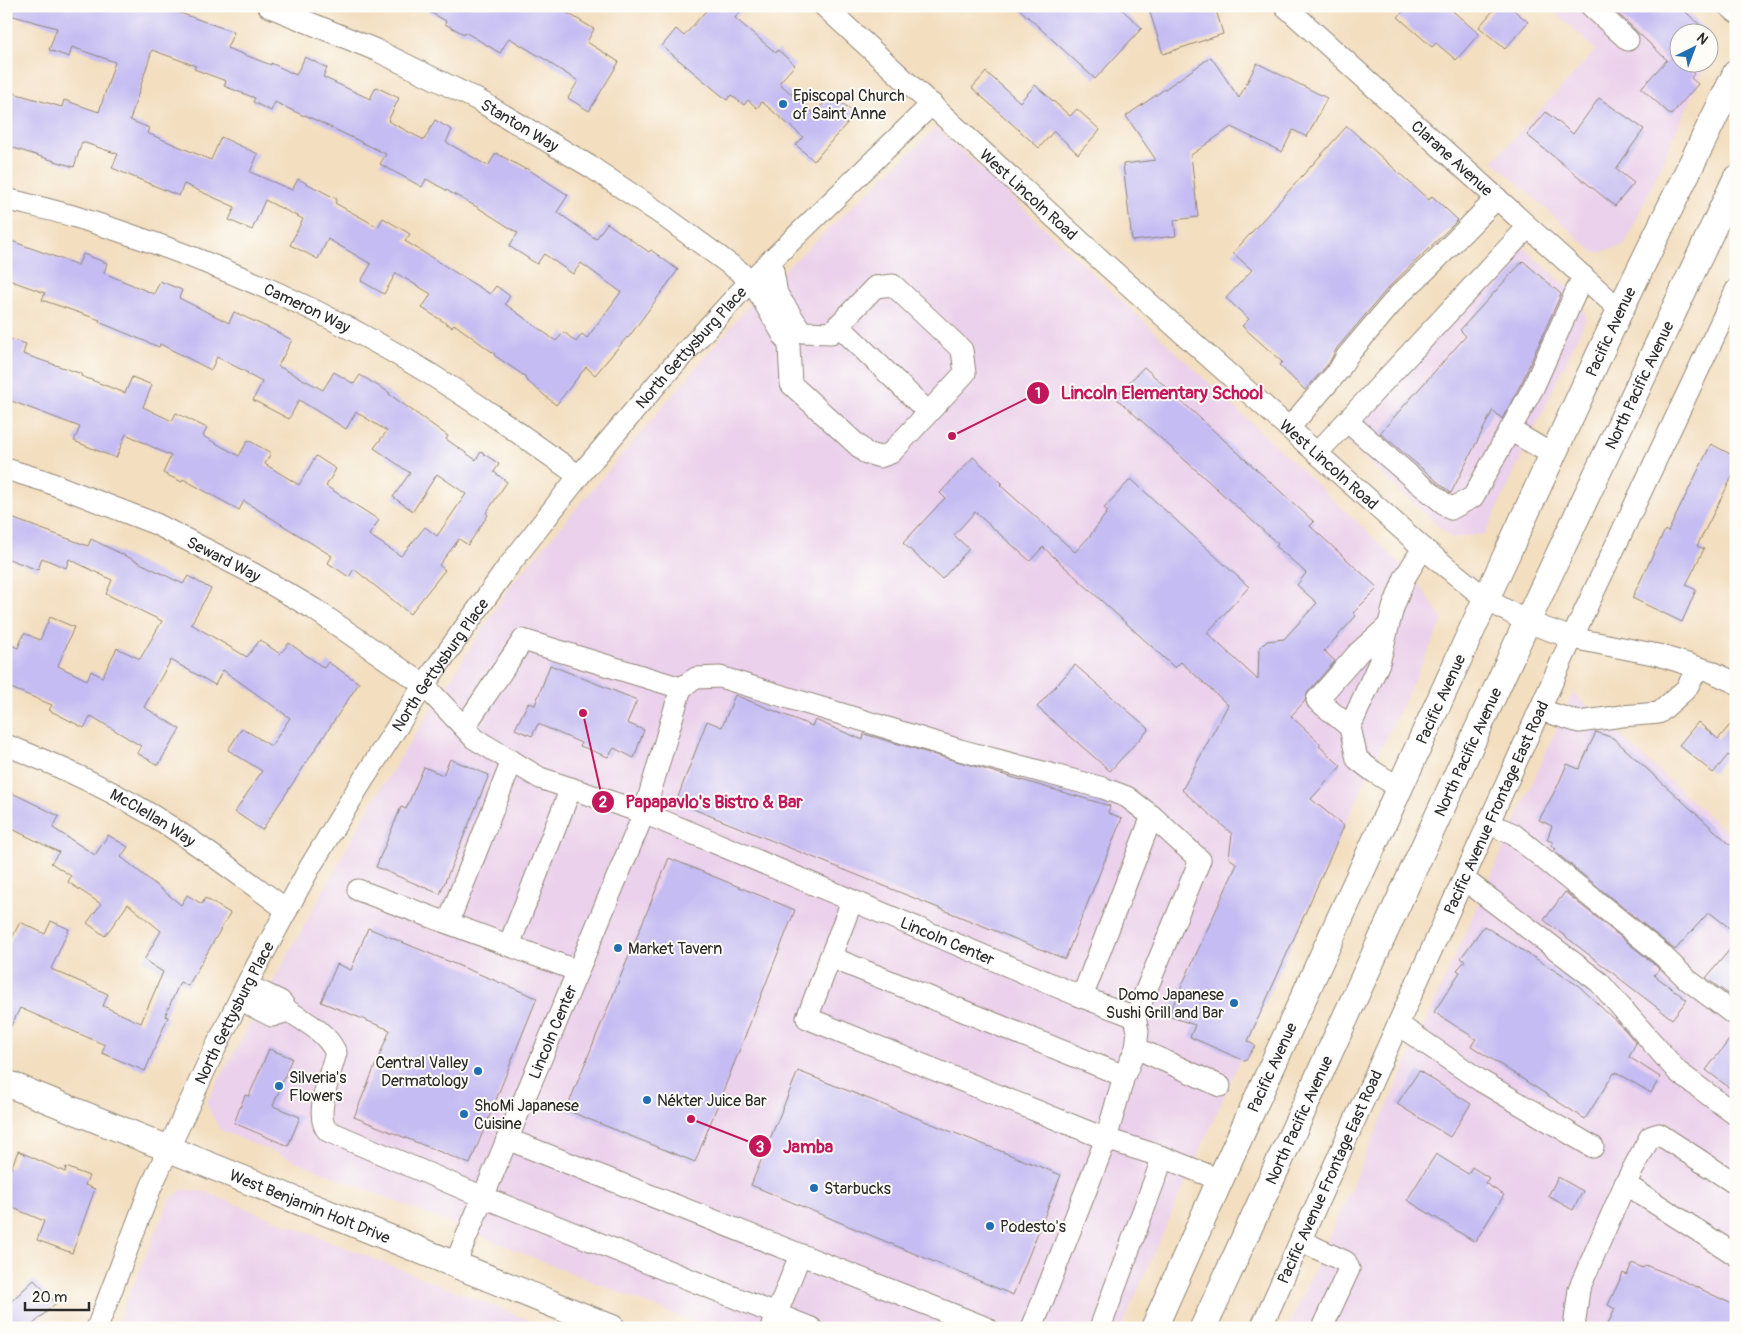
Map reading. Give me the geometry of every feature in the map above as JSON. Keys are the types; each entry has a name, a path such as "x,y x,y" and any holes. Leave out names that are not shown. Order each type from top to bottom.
{"main road":[{"name":"Pacific Avenue","path":"1154,1328 1220,1180 1620,310 1736,73"},
{"name":"North Pacific Avenue","path":"1203,1328 1527,622 1736,179"},
{"name":"West Benjamin Holt Drive","path":"6,1083 612,1328"}],"street":[{"name":"Stanton Way","path":"268,6 376,50 478,100 591,167 661,214 751,280"},
{"name":"West Lincoln Road","path":"824,6 1093,253 1317,454 1423,548 1486,599 1527,622 1572,638 1658,655 1736,683"},
{"name":"Clarane Avenue","path":"1285,6 1620,310"},
{"path":"1591,6 1628,40"},
{"path":"1729,6 1736,12"},
{"name":"North Gettysburg Place","path":"97,1328 151,1187 204,1071 310,867 424,685 507,568 579,476 662,378 751,280 932,104"},
{"path":"1289,428 1339,370 1347,356 1399,296 1497,198"},
{"name":"Cameron Way","path":"6,199 75,216 203,261 304,305 387,348 481,406 579,476"},
{"path":"1317,454 1528,226"},
{"path":"751,280 789,345 791,384 866,453 880,457 891,453 965,374 962,350 893,285 874,287 831,332 802,332 777,294 771,260"},
{"path":"1348,422 1416,482 1451,509 1473,497 1533,388 1583,276"},
{"name":"Pacific Avenue Frontage East Road","path":"1261,1328 1490,824 1572,638 1736,290"},
{"path":"838,325 928,412"},
{"path":"1510,430 1553,455"},
{"name":"Seward Way","path":"6,469 45,481 156,524 252,572 314,609 424,685"},
{"path":"1400,788 1357,759 1350,727 1380,663 1393,608 1405,577 1423,548"},
{"path":"1350,727 1317,700 1359,652 1388,626"},
{"path":"465,726 523,640 681,688"},
{"path":"1540,710 1579,722 1659,713 1686,688 1698,668"},
{"path":"644,813 681,688 696,678 720,677 960,750 1127,796 1200,860 1135,1017 1138,1031 1136,1048 1124,1076 1106,1139 1032,1328"},
{"name":"Lincoln Center","path":"424,685 476,738 540,778 644,813 1082,997 1135,1017"},
{"name":"McClellan Way","path":"6,745 44,760 94,784 162,821 287,910"},
{"path":"448,923 512,761"},
{"path":"509,945 571,788"},
{"name":"Lincoln Center","path":"455,1264 644,813"},
{"path":"1082,997 1152,816"},
{"path":"1490,824 1513,834 1661,954 1688,980 1736,1016"},
{"path":"1464,880 1599,982 1678,1072 1736,1115"},
{"path":"358,890 578,971"},
{"path":"852,900 807,1018 1106,1139 1163,1157 1220,1180"},
{"path":"830,957 1124,1076"},
{"path":"245,994 259,991 281,1002 288,1011 303,1018 326,1038 336,1053 322,1107 322,1122 324,1127 332,1133 774,1321 811,1328"},
{"path":"1399,1024 1481,1080 1593,1147"},
{"path":"1136,1048 1220,1086"},
{"path":"1574,1328 1579,1289 1625,1184 1650,1137 1659,1134 1736,1184"},
{"path":"507,1139 987,1328"},
{"path":"1100,1328 1163,1157"},
{"path":"1625,1184 1736,1255"},
{"path":"1301,1241 1346,1262 1349,1269 1322,1328"},
{"path":"774,1321 800,1255"}],"shaded area":[{"path":"1548,6 1680,6 1698,22 1670,22 1670,72 1703,72 1625,245 1595,253 1493,161 1596,50"},
{"path":"937,127 1412,574 1443,620 1347,820 1121,1328 707,1328 220,1130 206,1103 376,796 508,589 755,298"},
{"path":"1519,244 1581,299 1586,319 1487,531 1484,534 1452,538 1343,439"},
{"path":"1573,693 1736,841 1736,1328 1288,1328"},
{"path":"184,1189 205,1192 549,1328 115,1328 170,1199"}],"building":[{"path":"6,6 160,6 234,32 227,48 271,65 271,63 296,75 305,57 327,68 323,77 370,99 376,87 399,98 388,121 424,140 435,120 452,130 446,142 488,166 496,153 526,168 568,195 557,212 596,239 607,223 649,252 651,250 678,270 628,338 595,375 586,367 556,405 525,379 526,377 454,324 452,327 422,308 431,294 396,273 384,294 361,281 371,264 328,239 318,259 290,245 303,219 265,200 252,230 229,220 235,207 184,184 179,196 112,168 118,154 82,142 74,167 7,146 11,132 6,131 6,91 62,107 64,100 99,112 115,62 72,47 69,57 49,50 57,28 6,14","holes":["152,50 196,66 194,69 226,81 224,86 255,98 253,102 271,111 275,102 386,154 380,164 422,187 426,179 477,207 518,233 509,246 537,264 544,254 573,274 581,263 621,292 587,338 582,334 576,342 564,332 556,341 505,304 510,296 496,286 490,294 405,241 410,234 383,218 378,227 335,203 337,199 298,179 292,190 250,172 258,154 221,137 211,160 147,133 149,128 130,120"]},
{"path":"419,6 556,6 594,29 587,42 619,62 589,111 568,98 578,81 551,63 509,38 500,53 465,32 464,34 445,24 446,21"},
{"path":"710,6 745,6 735,18 776,53 778,50 795,65 779,83 814,114 832,94 855,114 814,161 796,145 803,137 762,102 757,108 748,100 744,105 731,95 727,100 662,46 676,29 684,36"},
{"path":"1016,6 1118,6 1142,28 1095,79"},
{"path":"1148,6 1215,6 1223,34 1163,54"},
{"path":"1408,6 1447,6 1479,34 1456,60 1436,43 1432,47 1398,17"},
{"path":"1497,6 1509,6 1528,22 1505,49 1479,27"},
{"path":"1610,6 1679,6 1697,22 1670,22 1670,72 1692,72 1694,74 1691,78 1698,84 1671,115 1641,88 1667,60"},
{"path":"1211,57 1239,98 1257,63 1327,98 1307,137 1293,130 1282,152 1231,127 1191,155 1198,217 1174,220 1176,236 1132,241 1123,164 1156,160 1126,116"},
{"path":"986,72 1020,102 1035,85 1070,116 1077,109 1100,130 1078,154 1054,131 1039,148 972,88"},
{"path":"1599,98 1644,129 1616,169 1634,183 1615,206 1527,135 1546,112 1573,134"},
{"path":"1347,126 1429,200 1432,196 1458,220 1389,287 1337,348 1329,363 1305,390 1279,365 1282,362 1242,326 1249,319 1226,298 1252,270 1233,253"},
{"path":"6,239 78,265 83,254 107,263 104,273 154,294 160,281 182,290 179,298 229,323 234,312 271,329 292,340 278,366 323,390 334,372 354,384 360,375 390,393 448,436 446,439 476,460 481,452 499,464 494,472 507,482 486,513 488,515 468,545 459,539 439,565 445,570 410,614 354,569 349,577 328,563 332,556 244,501 239,510 183,479 182,482 163,473 171,456 126,434 116,458 74,441 80,427 6,399 6,338 26,344 23,354 82,374 81,376 125,393 132,377 152,385 143,407 172,421 176,413 207,428 203,436 239,456 248,440 271,453 265,464 299,485 316,456 336,469 326,486 379,520 369,535 401,556 425,527 437,536 466,494 437,474 413,511 393,497 410,473 374,448 387,431 356,412 346,429 299,400 289,419 253,400 262,382 217,357 211,370 160,344 159,347 99,322 100,320 42,300 45,293 6,279"},
{"path":"1523,261 1561,294 1522,382 1502,419 1493,410 1451,493 1380,433 1466,336 1460,330"},
{"path":"1144,367 1314,522 1310,526 1378,588 1353,613 1356,616 1324,651 1335,661 1308,692 1305,701 1291,716 1341,766 1311,799 1344,826 1248,1041 1255,1046 1245,1061 1190,1037 1195,1025 1168,1016 1237,864 1229,858 1232,834 1182,790 1228,705 1181,662 1175,668 1043,547 1030,561 975,512 954,535 969,549 942,579 903,543 945,498 940,493 973,457 1002,483 1000,485 1075,552 1089,537 1108,511 1104,508 1131,479 1249,587 1207,633 1258,680 1259,649 1267,641 1284,639 1317,603 1297,585 1306,573 1276,546 1278,544 1115,397"},
{"path":"1711,444 1736,457 1736,469 1697,546 1704,549 1686,585 1696,590 1682,622 1632,598 1665,530 1668,532"},
{"path":"6,516 88,546 91,539 183,584 188,576 211,589 191,624 247,657 260,640 280,654 289,643 324,668 328,662 359,683 262,830 235,812 262,771 228,750 242,728 271,746 290,718 223,670 215,685 171,660 144,707 180,729 158,765 137,753 141,746 91,716 84,728 49,710 52,705 6,686 6,643 18,648 24,633 40,640 50,617 74,627 58,666 87,680 91,671 102,677 117,648 140,659 162,621 106,594 112,580 69,559 66,568 42,558 38,570 6,558"},
{"path":"550,665 637,700 627,723 644,730 634,758 614,748 608,757 580,746 581,743 538,724 532,736 515,729 528,703 535,705"},
{"path":"1075,665 1149,729 1110,771 1037,707"},
{"path":"735,695 812,726 815,720 863,740 864,734 1110,806 1108,813 1122,818 1065,959 676,802 707,721 722,727"},
{"path":"1736,718 1736,761 1728,755 1713,773 1679,745 1698,722 1718,739"},
{"path":"1596,732 1613,738 1736,850 1736,933 1709,912 1675,950 1554,851 1556,849 1551,846 1553,842 1547,840 1552,826 1539,820 1567,764 1579,769"},
{"path":"450,759 489,775 440,894 376,867 401,807 406,809 424,767 443,775"},
{"path":"6,790 59,816 53,828 95,855 108,835 128,847 121,857 181,905 187,895 202,904 205,898 230,913 188,986 180,982 165,1016 168,1017 145,1071 102,1053 105,1045 20,1008 6,1036 6,950 20,922 45,934 51,921 69,929 51,969 108,994 103,1006 141,1023 163,972 144,960 161,931 128,904 105,936 87,923 101,904 68,882 71,876 51,863 59,852 6,826"},
{"path":"669,858 795,910 695,1162 566,1110"},
{"path":"1565,892 1653,963 1659,969 1654,975 1687,1000 1672,1019 1544,920"},
{"path":"1484,926 1579,986 1625,1030 1636,1043 1629,1057 1660,1077 1651,1093 1616,1072 1585,1119 1471,1046 1476,1039 1434,1012 1460,972 1457,970 1465,961 1461,958"},
{"path":"368,928 537,998 470,1164 354,1117 390,1030 321,1002 337,964 351,970"},
{"path":"1736,942 1736,1000 1706,978"},
{"path":"1736,1031 1736,1093 1706,1070"},
{"path":"269,1049 292,1058 273,1106 300,1117 288,1146 234,1123 245,1095 249,1096"},
{"path":"798,1071 1061,1175 1013,1295 751,1185"},
{"path":"1419,1071 1471,1104 1450,1137 1397,1104"},
{"path":"18,1151 65,1172 66,1167 89,1176 85,1185 95,1189 72,1253 37,1240 44,1221 6,1205 6,1167 11,1169"},
{"path":"1436,1154 1468,1174 1472,1167 1489,1178 1485,1183 1504,1195 1475,1242 1407,1200"},
{"path":"1558,1177 1583,1191 1573,1210 1548,1196"},
{"path":"1632,1263 1643,1268 1645,1265 1671,1275 1736,1306 1736,1328 1606,1328 1615,1309 1608,1305 1623,1273 1627,1275"},
{"path":"34,1280 56,1303 29,1328 6,1328 6,1306"}],"place":[{"name":"Episcopal Church of Saint Anne","path":"783,104"},
{"name":"Lincoln Elementary School","path":"952,436"},
{"name":"Papapavlo's Bistro & Bar","path":"583,713"},
{"name":"Market Tavern","path":"618,948"},
{"name":"Domo Japanese Sushi Grill and Bar","path":"1234,1003"},
{"name":"Central Valley Dermatology","path":"478,1071"},
{"name":"Silveria's Flowers","path":"279,1086"},
{"name":"Nékter Juice Bar","path":"647,1100"},
{"name":"ShoMi Japanese Cuisine","path":"464,1114"},
{"name":"Jamba","path":"691,1119"},
{"name":"Starbucks","path":"814,1188"},
{"name":"Podesto's","path":"990,1226"}]}
